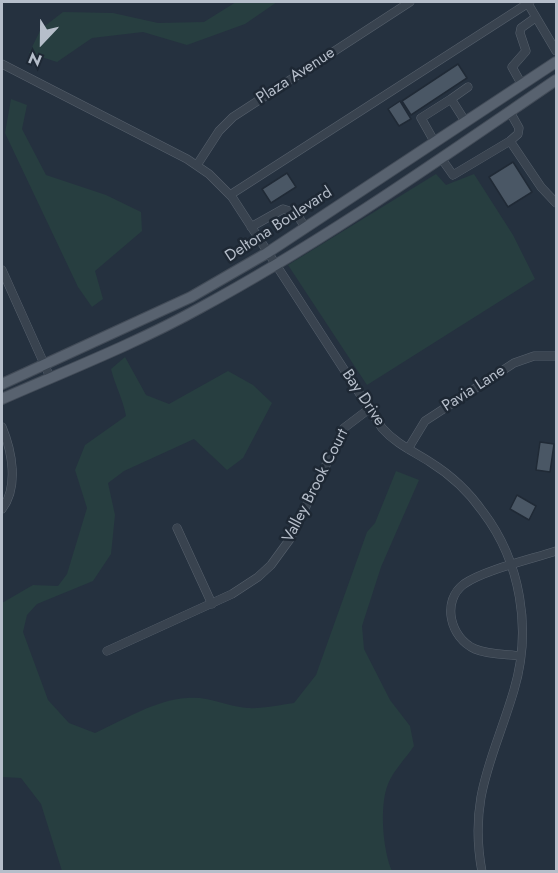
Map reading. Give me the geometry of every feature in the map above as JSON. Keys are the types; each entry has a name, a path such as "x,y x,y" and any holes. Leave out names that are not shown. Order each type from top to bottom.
{"main road":[{"name":"Deltona Boulevard","path":"2,384 162,312 267,253 556,62"},
{"name":"Deltona Boulevard","path":"2,399 198,309 275,264 440,159 556,80"},
{"path":"431,143 440,159"}],"street":[{"name":"Plaza Avenue","path":"197,165 219,131 233,117 410,2"},
{"path":"230,195 528,2 535,18 556,51"},
{"path":"522,84 512,67 526,51 520,33 521,28 535,18"},
{"name":"Bay Drive","path":"2,64 197,165 230,195 369,409 390,437 445,472 472,498 494,528 512,566 522,615 521,656 513,692 482,781 477,819 482,872"},
{"path":"431,143 421,118 468,87"},
{"path":"451,99 465,121"},
{"path":"440,159 453,175 510,141 518,134 519,128 510,112"},
{"path":"510,141 541,187 556,203"},
{"path":"251,227 283,209 288,209 296,213 305,227"},
{"path":"2,270 4,284 50,377"},
{"name":"Pavia Lane","path":"408,449 425,421 514,363 534,356 556,356"},
{"name":"Valley Brook Court","path":"107,651 212,604 258,577 281,553 344,428 369,409"},
{"path":"2,427 9,444 12,461 9,493 2,509"},
{"path":"177,528 212,604"},
{"path":"521,656 483,652 468,645 456,632 451,618 454,596 465,584 556,551"}],"green space":[{"path":"236,2 277,2 245,24 187,45 143,32 92,38 57,62 29,53 41,29 63,12 113,13 158,23 204,22"},
{"path":"11,99 27,105 22,129 46,175 106,195 141,212 142,231 95,271 103,299 92,307 78,287 5,133"},
{"path":"436,174 446,185 474,174 513,235 535,279 367,385 288,265"},
{"path":"125,357 146,395 169,404 228,371 253,385 272,403 243,458 227,470 194,439 124,471 108,483 115,515 111,554 93,581 37,604 27,615 23,632 48,700 69,723 95,733 163,702 187,698 202,698 247,708 294,703 316,675 367,532 375,523 396,471 419,480 381,567 362,626 364,649 390,700 410,726 414,746 393,774 385,793 383,828 386,852 392,871 62,871 41,804 21,778 2,777 2,603 33,585 58,586 67,574 87,508 75,470 85,445 126,416 111,369"}],"building":[{"path":"458,64 467,78 411,115 402,101"},
{"path":"400,101 411,119 399,126 388,109"},
{"path":"513,162 532,192 508,207 489,177"},
{"path":"287,173 296,187 271,203 262,189"},
{"path":"540,442 554,444 550,472 536,470"},
{"path":"517,495 536,506 529,520 510,509"}]}
